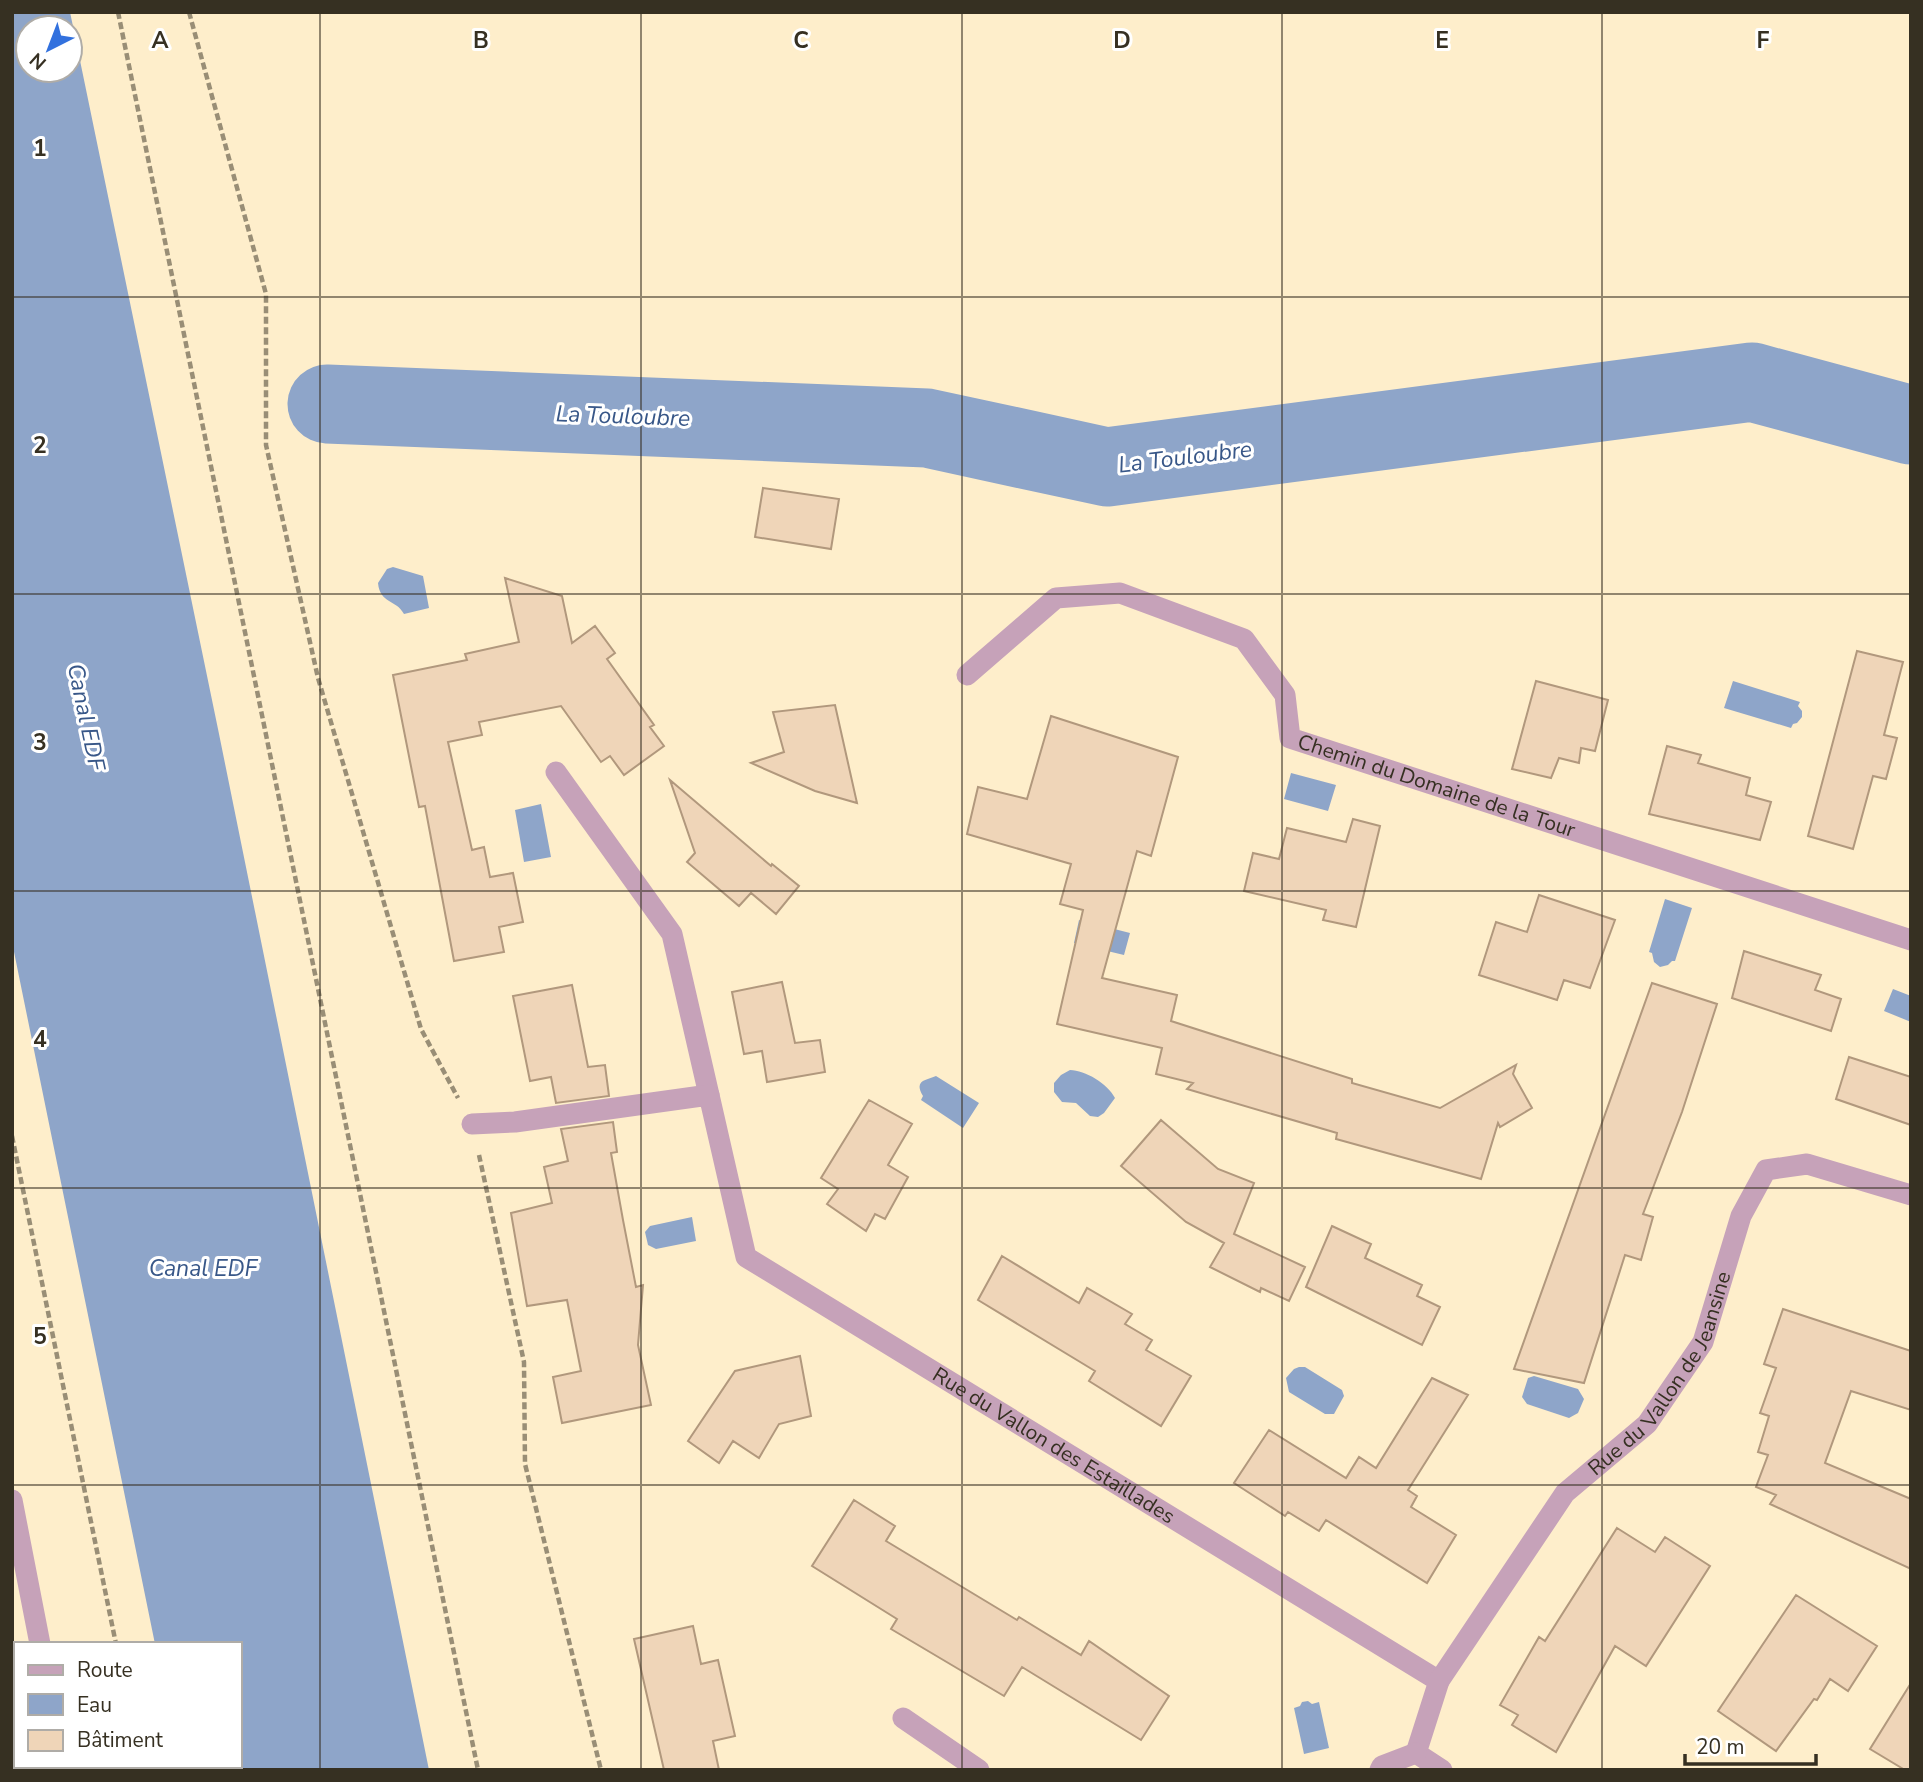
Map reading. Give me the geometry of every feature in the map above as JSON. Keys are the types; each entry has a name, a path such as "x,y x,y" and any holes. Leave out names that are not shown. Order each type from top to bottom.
{"street":[{"name":"Chemin du Domaine de la Tour","path":"967,676 1056,598 1120,593 1244,639 1285,695 1290,738 1911,940"},
{"name":"Rue du Vallon des Estaillades","path":"556,772 672,934 746,1257 1439,1681"},
{"path":"472,1124 515,1122 709,1095"},
{"name":"Rue du Vallon de Jeansine","path":"1439,1681 1565,1493 1647,1424 1703,1342 1741,1216 1766,1170 1807,1164 1911,1195"},
{"path":"12,1500 40,1642"},
{"path":"1416,1754 1439,1681"},
{"path":"903,1718 979,1770"},
{"path":"1380,1770 1382,1766 1416,1754"},
{"path":"1416,1754 1442,1770"}],"path":[{"path":"118,12 478,1770"},
{"path":"189,12 266,294 266,445 318,678 421,1030 472,1124 524,1362 525,1464 601,1770"},
{"path":"12,1136 116,1642"}],"water":[{"name":"Canal EDF","path":"12,12 70,12 14,14 14,84 84,84 84,80 429,1770 181,1770 242,1768 242,1642 155,1642 12,942"},
{"path":"393,567 423,576 429,608 404,614 382,595 378,583 387,569"},
{"path":"1733,681 1800,702 1798,706 1802,717 1791,728 1724,708"},
{"path":"1291,773 1336,785 1328,811 1284,799"},
{"path":"541,804 551,857 524,862 515,810"},
{"path":"1665,899 1692,908 1675,961 1660,967 1649,952"},
{"path":"1079,920 1130,933 1124,955 1074,943"},
{"path":"1893,989 1911,996 1911,1022 1884,1011"},
{"path":"1070,1070 1089,1075 1112,1093 1115,1098 1104,1113 1098,1117 1090,1116 1076,1103 1062,1102 1054,1092 1054,1083"},
{"path":"936,1076 979,1103 963,1128 921,1100 923,1096 920,1084"},
{"path":"692,1217 696,1241 656,1249 648,1245 645,1232 650,1226"},
{"path":"1299,1367 1305,1367 1342,1390 1344,1396 1334,1414 1325,1414 1289,1392 1286,1378"},
{"path":"1534,1376 1578,1389 1584,1399 1578,1413 1569,1418 1527,1404 1522,1397 1528,1378"},
{"path":"1308,1701 1312,1704 1319,1702 1329,1748 1304,1754 1294,1708"}],"building":[{"path":"763,488 839,499 831,549 755,537"},
{"path":"505,578 562,596 572,643 595,626 615,653 607,659 654,725 650,727 664,746 624,775 610,756 601,762 561,706 479,722 482,735 448,742 472,850 484,847 490,877 513,873 523,922 499,927 504,952 454,961 425,806 419,807 393,675 467,660 465,654 519,642"},
{"path":"1857,651 1903,662 1884,735 1897,738 1886,779 1873,776 1853,849 1808,836"},
{"path":"1536,681 1608,700 1595,751 1581,748 1579,763 1559,758 1551,778 1512,769"},
{"path":"835,705 857,803 815,791 751,763 784,752 773,712"},
{"path":"1051,716 1178,757 1151,856 1137,851 1102,978 1177,995 1171,1021 1352,1079 1352,1083 1440,1108 1516,1065 1513,1074 1532,1108 1500,1127 1498,1123 1481,1179 1336,1139 1337,1133 1187,1089 1193,1083 1156,1074 1162,1048 1057,1024 1083,910 1060,904 1071,864 967,834 978,787 1027,799"},
{"path":"1667,746 1701,755 1698,763 1750,778 1746,795 1771,802 1760,840 1649,814"},
{"path":"670,780 771,866 772,864 799,886 776,914 751,893 739,906 687,862 695,853"},
{"path":"1353,819 1380,826 1356,927 1323,920 1326,910 1244,891 1253,853 1279,859 1287,828 1346,842"},
{"path":"1539,895 1615,920 1590,988 1564,980 1557,1000 1479,975 1496,922 1527,932"},
{"path":"1744,951 1821,975 1815,990 1841,999 1831,1031 1732,998"},
{"path":"782,982 795,1043 820,1040 825,1072 767,1082 762,1051 744,1054 732,992"},
{"path":"1652,983 1717,1004 1682,1112 1643,1214 1653,1217 1641,1260 1625,1255 1584,1383 1514,1369"},
{"path":"572,985 588,1067 605,1065 609,1096 556,1103 551,1077 530,1081 513,996"},
{"path":"1849,1057 1911,1077 1911,1125 1836,1099"},
{"path":"869,1100 912,1124 888,1165 908,1177 885,1219 875,1214 866,1231 827,1204 838,1189 821,1178"},
{"path":"1161,1120 1218,1169 1254,1183 1234,1234 1305,1267 1289,1301 1261,1288 1260,1292 1210,1267 1224,1243 1186,1222 1121,1166"},
{"path":"613,1122 617,1152 611,1153 623,1220 636,1287 643,1285 638,1345 651,1405 562,1423 553,1377 581,1371 567,1300 527,1306 511,1213 552,1203 544,1167 568,1161 561,1129"},
{"path":"1332,1226 1371,1244 1365,1258 1422,1285 1417,1296 1440,1307 1422,1345 1306,1287"},
{"path":"1002,1256 1079,1303 1087,1288 1132,1314 1125,1324 1152,1340 1146,1350 1191,1376 1161,1426 1089,1381 1095,1371 978,1300"},
{"path":"1783,1309 1911,1351 1911,1410 1851,1391 1825,1463 1911,1499 1911,1569 1770,1504 1776,1495 1756,1487 1768,1455 1758,1452 1769,1416 1760,1413 1776,1368 1764,1364"},
{"path":"800,1356 811,1416 779,1424 759,1458 733,1441 719,1463 688,1441 735,1371"},
{"path":"1432,1378 1468,1395 1408,1490 1417,1496 1411,1507 1456,1535 1427,1583 1326,1520 1319,1531 1288,1512 1285,1516 1234,1483 1269,1430 1346,1478 1359,1457 1376,1468"},
{"path":"854,1500 895,1526 886,1541 1081,1655 1089,1641 1169,1696 1141,1740 1022,1667 1004,1696 891,1629 897,1619 812,1566"},
{"path":"1617,1528 1655,1552 1665,1537 1710,1566 1646,1666 1615,1646 1556,1752 1512,1725 1518,1715 1500,1705 1539,1637 1545,1641"},
{"path":"1796,1595 1877,1646 1848,1691 1830,1679 1817,1700 1814,1699 1776,1751 1718,1711"},
{"path":"693,1626 701,1664 718,1660 735,1736 713,1741 719,1770 664,1770 634,1639"},
{"path":"1911,1683 1911,1770 1905,1770 1870,1749"}],"waterway":[{"name":"La Touloubre","path":"327,404 927,428 1107,467 1752,382 1911,425"}]}
